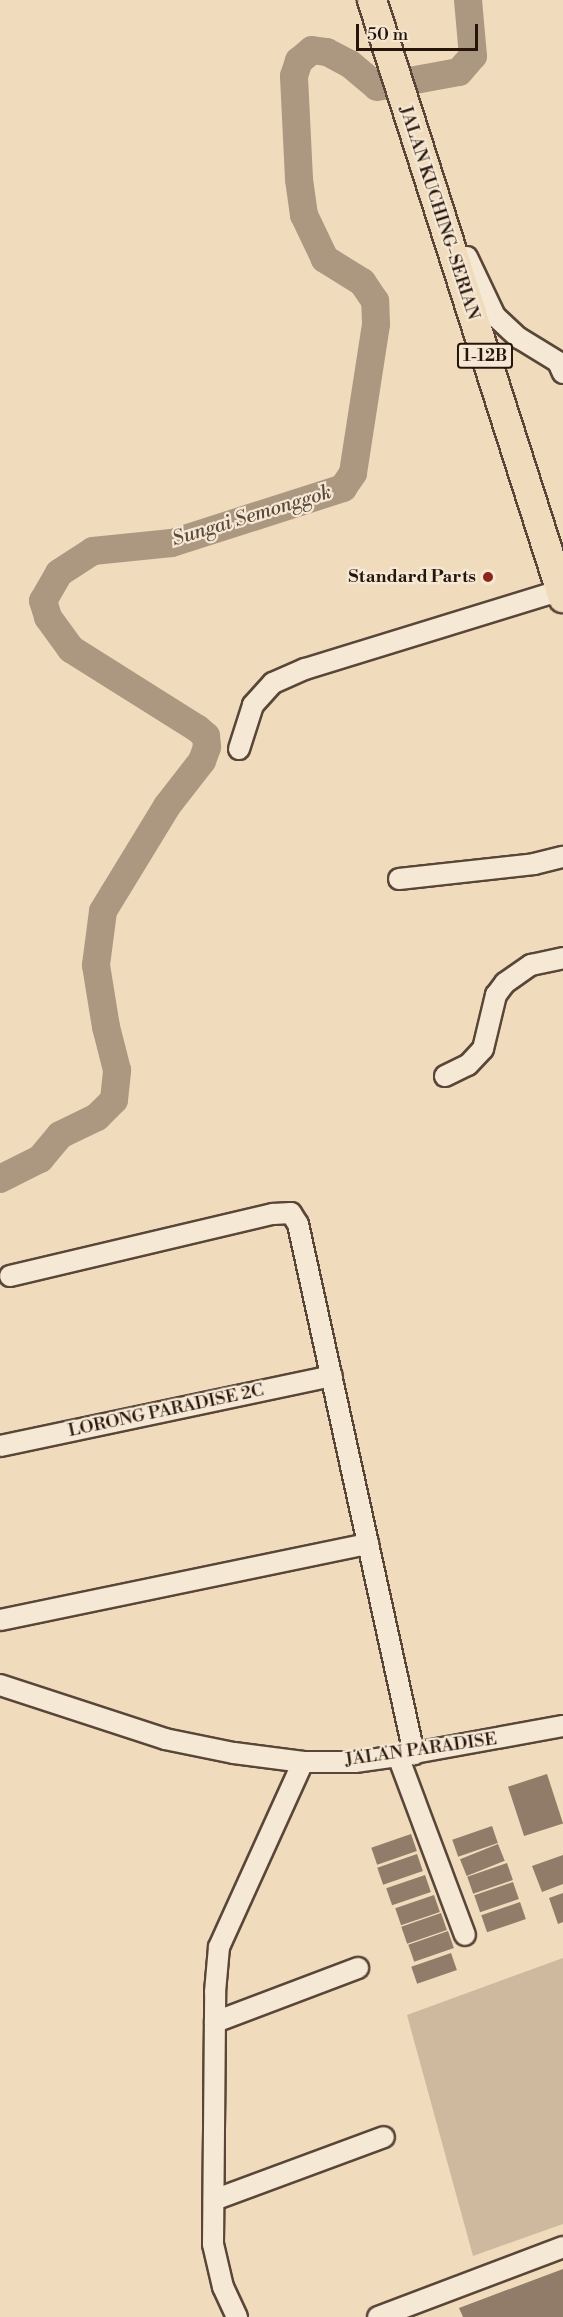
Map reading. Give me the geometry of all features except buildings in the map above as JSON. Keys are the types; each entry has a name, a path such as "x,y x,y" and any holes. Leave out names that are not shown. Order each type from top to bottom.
{"highway":[{"name":"JALAN KUCHING-SERIAN","path":"372,0 562,594"}],"street":[{"path":"418,148 479,286 495,316 519,338 561,365"},
{"path":"239,749 253,705 273,683 304,669 562,594"},
{"path":"399,879 534,864 563,857"},
{"path":"445,1076 468,1065 483,1049 496,995 505,984 531,965 563,958"},
{"path":"10,1276 273,1214 291,1213 298,1224 368,1544 406,1755 465,1935"},
{"name":"LORONG PARADISE 2C","path":"0,1446 332,1376"},
{"path":"0,1620 368,1544"},
{"name":"JALAN PARADISE","path":"0,1684 165,1739 234,1753 303,1762 355,1762 406,1755 563,1726"},
{"path":"237,2317 223,2287 213,2244 215,2022 219,1947 303,1762"},
{"path":"215,2022 358,1968"},
{"path":"214,2200 384,2137"},
{"path":"378,2317 563,2247"}],"shaded area":[{"path":"563,1958 563,2224 473,2256 407,2015"}],"waterway":[{"name":"Sungai Semonggok","path":"0,1179 40,1159 60,1135 97,1117 114,1100 117,1070 106,1027 96,965 103,911 167,806 202,761 207,747 206,736 198,729 71,649 48,617 43,601 59,573 93,551 172,543 343,488 353,473 376,324 375,301 362,282 325,259 304,215 299,179 294,76 299,61 312,50 327,52 350,64 377,87 459,72 473,56 468,0"}],"place":[{"name":"Standard Parts","path":"488,577"}]}
